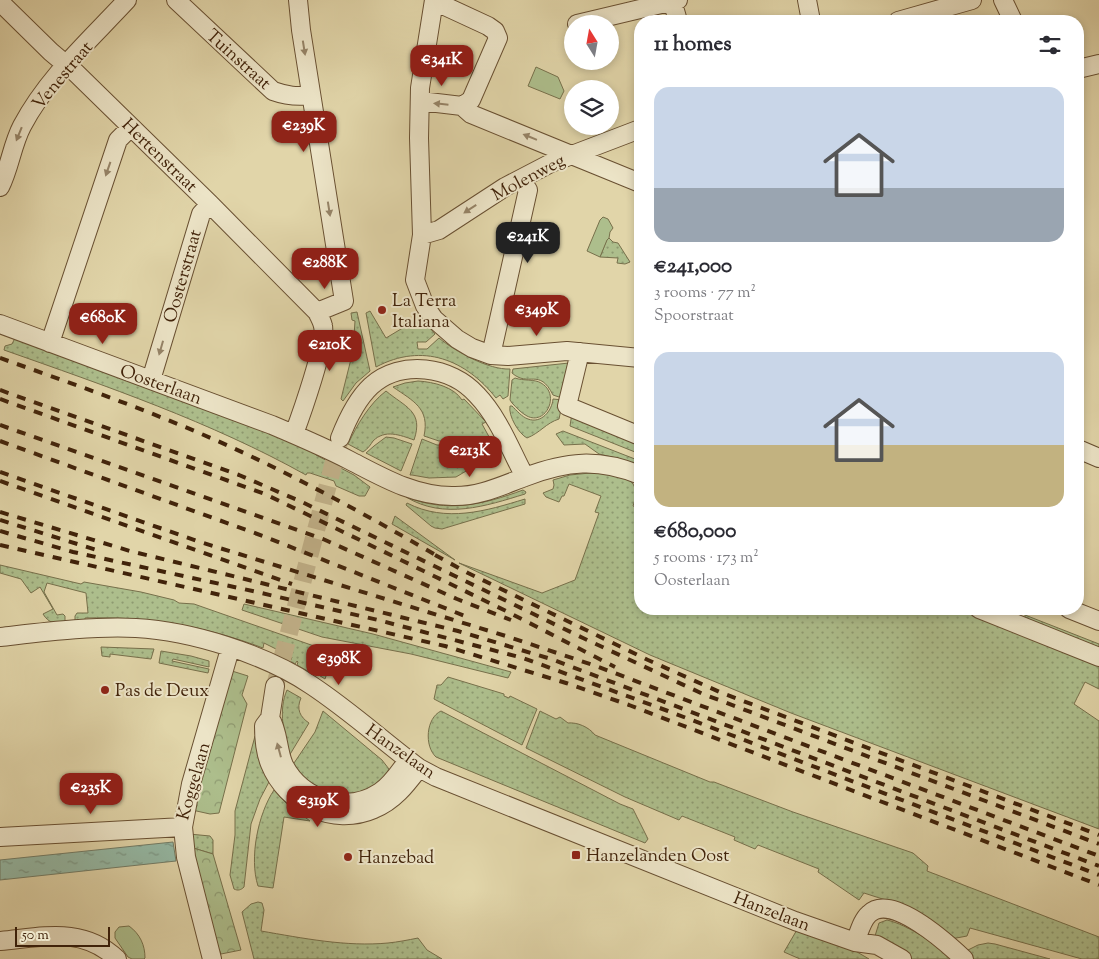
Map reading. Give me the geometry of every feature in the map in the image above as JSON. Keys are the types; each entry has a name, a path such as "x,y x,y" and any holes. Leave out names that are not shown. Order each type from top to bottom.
{"street":[{"name":"Venestraat","path":"0,187 21,128 44,92 66,65 127,0"},
{"name":"Tuinstraat","path":"176,0 273,90 284,96 311,96"},
{"path":"294,434 308,393 323,338 323,326 317,312 344,301 311,96 298,0"},
{"path":"462,106 471,100 498,38 495,31 488,26 434,0 420,88 422,235 415,280 434,319 457,339 472,348 491,355 508,356 567,351 634,357"},
{"path":"612,15 674,0 677,15"},
{"path":"806,0 810,15"},
{"path":"919,15 972,0"},
{"path":"1003,0 1010,15"},
{"name":"Hertenstraat","path":"0,2 210,204 317,312"},
{"path":"1084,68 1099,64"},
{"path":"420,102 462,106 472,114 634,180"},
{"path":"50,343 118,140 131,127"},
{"name":"Molenweg","path":"422,235 439,230 505,187 522,180 551,163 634,131"},
{"path":"491,355 528,190 522,180"},
{"name":"Oosterstraat","path":"151,380 200,214 210,204"},
{"name":"Oosterlaan","path":"0,324 294,434 378,476 416,492 440,496 465,496 499,488 525,477 561,466 585,463 614,466 634,472"},
{"path":"580,352 567,406 634,434"},
{"path":"340,438 354,408 370,386 392,374 410,369 430,369 452,376 466,384 478,396 492,414 525,477"},
{"path":"1084,452 1099,458"},
{"path":"1084,615 1099,621"},
{"path":"1017,616 1099,657"},
{"name":"Hanzelaan","path":"0,637 99,628 136,628 206,640 258,658 311,685 414,764 436,777 795,921 855,942 877,945 902,959"},
{"name":"Koggelaan","path":"0,837 183,827 191,784 230,649"},
{"path":"276,686 270,718 264,726 266,753 274,773 290,794 298,801 321,812 346,815 364,813 389,801 401,790 414,764"},
{"path":"183,827 182,836 186,857 212,959"},
{"path":"855,942 869,913 877,909 890,908 902,913 922,926 964,959"},
{"path":"0,940 56,935 73,936 98,944 117,959"},
{"name":"Hanzelaan","path":"855,942 878,959"}],"green space":[{"path":"536,67 558,77 564,91 560,99 528,86"},
{"path":"603,217 608,219 613,228 600,257 587,251"},
{"path":"609,238 613,242 618,243 630,262 625,264 617,263 618,258 600,257"},
{"path":"370,311 386,338 421,317 435,334 426,342 417,342 418,349 427,349 439,338 473,359 492,367 510,369 508,396 503,399 500,395 496,398 471,374 457,365 442,359 427,356 410,356 376,367 366,313"},
{"path":"357,312 370,371 356,383 343,401 341,399 353,351 355,321 352,320 351,313"},
{"path":"16,336 313,449 316,455 354,475 370,487 365,496 359,496 336,486 334,481 310,473 306,475 233,438 158,406 4,350 5,346 12,344"},
{"path":"569,363 565,399 553,395 543,382 524,379 512,373 513,369"},
{"path":"515,378 532,380 541,383 547,388 550,394 549,407 540,417 527,416 510,400 512,380"},
{"path":"418,381 443,386 454,392 462,400 464,399 486,422 482,424 493,444 457,440 439,441 424,436 425,426 422,412 413,401 393,387"},
{"path":"386,391 406,406 415,416 417,422 414,440 393,434 382,435 373,441 363,452 348,444 364,415"},
{"path":"553,399 563,400 559,419 532,436 527,438 524,436 512,419 510,406 526,418 537,420 548,412"},
{"path":"572,413 634,440 634,452 570,426"},
{"path":"563,431 634,459 634,465 599,454 585,444 564,445 556,434"},
{"path":"386,437 412,444 401,471 366,453"},
{"path":"422,439 437,445 495,448 495,454 456,477 429,478 410,475"},
{"path":"590,473 617,475 631,481 634,486 634,615 974,615 1099,664 1099,689 1085,682 1074,704 1099,721 1099,829 791,713 650,655 459,563 542,593 575,580 599,513 595,512 601,496 569,484 559,502 546,497 543,493 553,489 553,480 570,475"},
{"path":"523,490 526,492 525,494 465,509 435,508 420,504 406,497 436,505 451,506 493,500"},
{"path":"525,499 525,504 442,529 431,526 406,505 407,503 422,509 451,514 496,508"},
{"path":"395,516 455,560 392,524"},
{"path":"0,565 81,584 84,582 141,592 179,603 194,604 334,653 325,679 297,665 297,661 295,664 288,660 291,660 292,657 264,643 263,648 198,628 153,621 108,618 85,618 85,622 75,623 77,613 88,613 86,593 47,583 44,592 57,615 63,614 65,616 65,623 52,622 43,614 53,609 40,587 31,593 21,579 0,573"},
{"path":"244,604 373,634 511,672 508,678 411,654 322,637 242,610"},
{"path":"1025,615 1099,644 1099,649 1025,618"},
{"path":"101,647 154,649 151,659 110,654 110,657 102,656"},
{"path":"161,651 209,661 209,667 173,659 172,661 209,669 208,673 159,663"},
{"path":"232,671 248,676 242,695 247,704 219,813 210,814 192,810"},
{"path":"448,677 504,694 504,696 509,698 510,696 537,709 522,745 434,699 437,685 441,685"},
{"path":"287,690 301,698 300,712 309,723 289,756 282,714"},
{"path":"323,711 382,760 389,769 383,779 366,792 346,795 325,791 312,785 292,766 315,732"},
{"path":"441,711 633,809 648,839 645,843 436,757 430,746 428,732 432,720"},
{"path":"540,711 556,719 560,717 568,723 583,726 595,735 710,782 913,853 928,866 927,871 1099,937 1099,959 1082,959 970,928 967,936 951,939 898,904 864,893 859,900 818,872 819,869 758,845 755,849 734,840 735,837 682,816 679,820 625,797 526,748"},
{"path":"255,736 257,736 270,780 260,799 251,824 244,887 237,890 234,889 230,875 235,835 235,811"},
{"path":"274,790 285,802 310,821 284,817 273,888 258,886 254,863 257,836 263,811"},
{"path":"189,834 210,836 213,840 213,854 190,847"},
{"path":"190,847 213,854 241,950 221,954 219,949 216,949"},
{"path":"262,903 264,910 261,931 356,944 399,942 418,938 427,950 442,959 254,959 242,912 251,904"},
{"path":"887,920 921,935 950,959 912,959 875,936 879,923"},
{"path":"129,926 143,944 144,959 128,957 115,938 115,932 119,927"},
{"path":"798,928 847,946 869,959 800,959 784,952"},
{"path":"988,943 1050,959 971,959 966,951 978,945"}],"water":[{"path":"173,842 176,861 0,880 0,860"}],"tunnel":[{"path":"275,686 340,439"}],"railway":[{"path":"0,358 154,414 214,439 344,504 441,558"},
{"path":"0,390 239,475 302,502 703,694 1099,844"},
{"path":"0,399 265,494 506,611 615,667"},
{"path":"0,425 323,539 457,599 511,620"},
{"path":"0,441 263,536 470,618"},
{"path":"0,472 200,542 509,637 596,666 1099,856"},
{"path":"0,481 292,584"},
{"path":"0,512 130,551 458,631 551,659 1099,866"},
{"path":"0,520 100,551"},
{"path":"0,531 73,552 378,620 523,658 668,711 1099,875"},
{"path":"0,545 445,646 566,683 629,705 1099,885"},
{"path":"435,555 468,573 648,660 722,693 1099,835"}],"place":[{"name":"La Terra Italiana","path":"382,310"},
{"name":"Pas de Deux","path":"105,690"},
{"name":"Hanzelanden Oost","path":"576,855"},
{"name":"Hanzebad","path":"348,857"}]}
